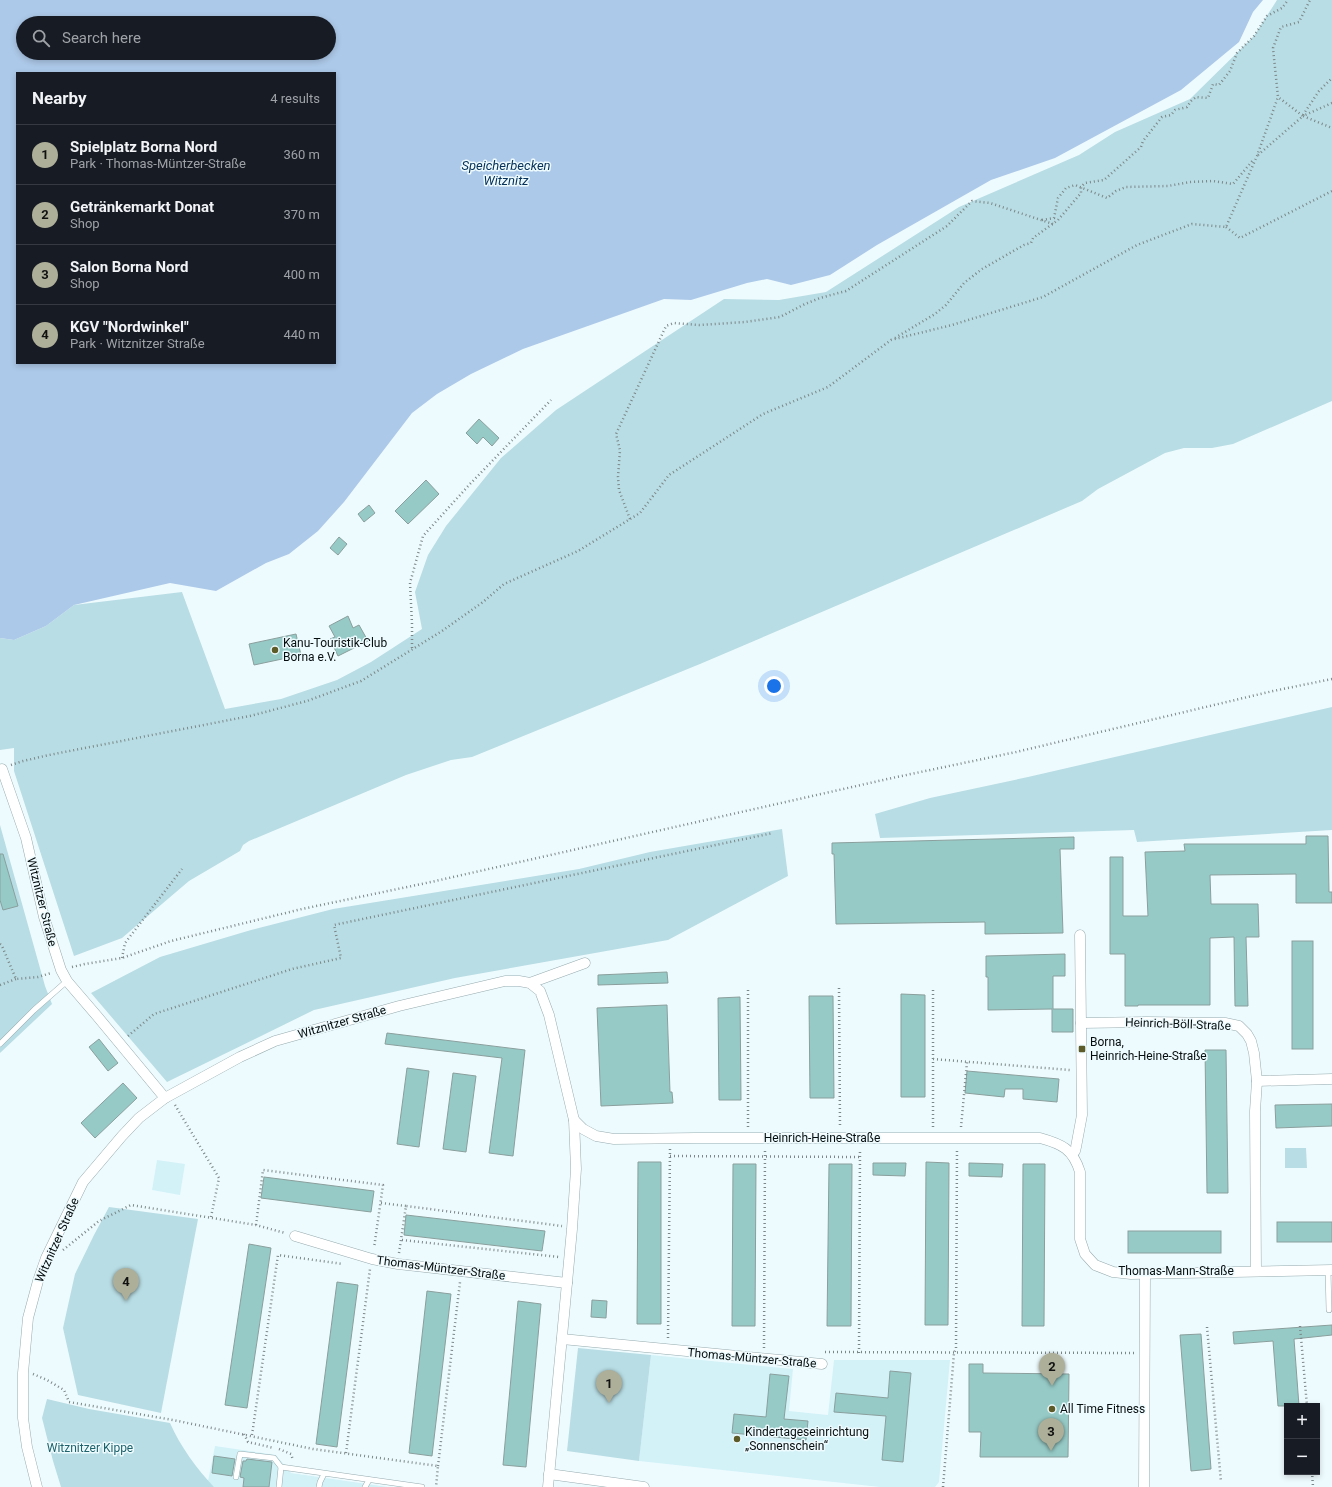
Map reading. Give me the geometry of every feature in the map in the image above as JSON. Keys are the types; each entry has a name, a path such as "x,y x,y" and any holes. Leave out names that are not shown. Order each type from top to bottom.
{"street":[{"name":"Witznitzer Straße","path":"2,769 26,838 44,918 60,970 67,981 167,1097"},
{"path":"1072,1154 1075,1151 1082,1115 1080,936"},
{"path":"530,984 585,962"},
{"name":"Witznitzer Straße","path":"37,1487 27,1447 23,1418 23,1373 28,1318 38,1281 46,1258 83,1182 139,1118 167,1097 240,1056 275,1041 399,1006 505,981 519,981 530,984"},
{"path":"530,984 540,991 549,1015 574,1120 576,1169 548,1487"},
{"name":"Heinrich-Böll-Straße","path":"1082,1023 1225,1023 1239,1026 1247,1034 1251,1041 1254,1053 1256,1081 1256,1271"},
{"path":"1256,1081 1332,1079"},
{"name":"Heinrich-Heine-Straße","path":"574,1120 583,1129 596,1136 614,1139 1040,1138 1063,1146 1072,1154"},
{"name":"Thomas-Mann-Straße","path":"1072,1154 1077,1162 1080,1172 1080,1238 1085,1254 1095,1265 1112,1272 1131,1274 1330,1270"},
{"name":"Thomas-Müntzer-Straße","path":"295,1236 372,1259 398,1264 567,1284"},
{"path":"1144,1487 1145,1274"},
{"name":"Thomas-Müntzer-Straße","path":"562,1339 822,1364"},
{"path":"549,1474 644,1487"}],"lane":[{"path":"0,1044 34,1010 67,981"},
{"path":"1328,1310 1330,1270"},
{"path":"236,1477 240,1454 274,1458 281,1467 422,1487"},
{"path":"279,1487 281,1467"},
{"path":"319,1487 324,1474"},
{"path":"365,1487 369,1480"}],"path":[{"path":"2,769 23,761 250,716 307,701 362,681 442,631 483,602 504,584 578,551 640,513 669,475 763,414 828,387 891,340 935,314 946,305 964,283 982,269 1024,245 1031,243 1033,238 1058,220 1081,193 1081,188 1086,183 1104,180 1116,170 1141,147 1143,141 1162,117 1171,115 1175,110 1187,107 1190,100 1196,97 1208,98 1213,84 1219,85 1230,71 1237,53 1254,36 1267,16 1282,8 1288,0"},
{"path":"1226,227 1257,156 1278,97 1273,48 1280,27 1299,22 1310,0"},
{"path":"1303,116 1319,90 1332,78"},
{"path":"1278,97 1303,116 1332,128"},
{"path":"1040,221 1054,218 1058,198 1066,188 1075,185 1107,198 1116,191 1126,187 1168,186 1190,182 1213,181 1233,184 1257,156 1303,116 1332,103"},
{"path":"891,340 952,325 1043,297 1137,245 1192,224 1226,227 1240,238 1332,191"},
{"path":"630,519 619,490 618,477 620,450 616,434 666,326 674,323 699,325 745,322 780,317 820,298 846,291 947,226 972,201 990,203 1040,221 1053,224"},
{"path":"412,649 410,583 423,536 470,484 551,400"},
{"path":"0,985 16,979 38,977 85,964 122,958 172,941 302,909 431,882 892,778 1016,752 1273,691 1332,679"},
{"path":"120,1043 154,1014 292,969 341,958 334,925 773,833"},
{"path":"122,958 125,943 182,869"},
{"path":"0,944 16,979"},
{"path":"839,988 840,1138"},
{"path":"748,990 748,1138"},
{"path":"933,990 933,1138"},
{"path":"933,1058 1082,1071"},
{"path":"943,1487 954,1353 956,1349 958,1138 967,1062"},
{"path":"167,1097 178,1109 219,1178 210,1217"},
{"path":"764,1359 765,1138"},
{"path":"859,1353 860,1138"},
{"path":"668,1350 670,1139"},
{"path":"670,1156 860,1157"},
{"path":"256,1225 263,1170 383,1185 346,1453"},
{"path":"381,1203 564,1226"},
{"path":"46,1258 65,1249 99,1221 131,1205 256,1225 295,1236"},
{"path":"398,1264 406,1206"},
{"path":"402,1240 560,1257"},
{"path":"252,1435 278,1256 347,1264"},
{"path":"436,1487 461,1272"},
{"path":"1300,1326 1306,1403"},
{"path":"1207,1327 1221,1482"},
{"path":"822,1364 823,1352 1145,1353"},
{"path":"23,1373 33,1373 64,1390 69,1402 173,1420 313,1448 438,1466"},
{"path":"1312,1475 1313,1487"}],"shaded area":[{"path":"157,1160 185,1164 180,1195 152,1190"},
{"path":"651,1355 793,1369 789,1411 828,1415 834,1360 950,1360 939,1482 935,1487 880,1487 639,1461"},
{"path":"215,1446 276,1455 291,1473 388,1487 214,1487 208,1481"}],"green space":[{"path":"1277,0 1332,0 1332,401 1233,444 1212,448 1184,448 1165,453 1098,489 1082,501 700,664 472,757 451,760 406,775 249,841 243,845 240,851 189,881 122,938 74,956 14,771 14,748 0,750 0,638 14,640 46,626 74,605 182,592 225,709 281,699 337,680 371,662 422,629 415,592 428,555 446,526 501,458 556,410 724,299 779,300 826,292 959,207 1079,155 1115,132 1190,99 1254,36"},
{"path":"1332,707 1332,830 1137,842 1134,830 880,838 875,814 930,798"},
{"path":"0,825 45,986 52,1004 0,1053"},
{"path":"782,829 788,876 668,940 455,978 314,1010 167,1082 91,993 160,957 251,930 333,909 579,869 650,852"},
{"path":"1285,1148 1306,1148 1307,1168 1285,1168"},
{"path":"109,1207 198,1219 161,1413 78,1395 63,1328 75,1274"},
{"path":"578,1348 651,1355 639,1461 567,1451"},
{"name":"Witznitzer Kippe","path":"47,1399 89,1409 170,1423 189,1457 214,1487 61,1487 42,1418"}],"water":[{"name":"Speicherbecken Witznitz","path":"0,0 1263,0 1253,12 1239,42 1181,90 1055,158 991,180 877,245 830,275 791,285 767,279 747,283 691,300 664,299 523,349 471,374 437,394 412,413 344,502 318,531 289,554 266,563 216,591 170,583 74,605 46,626 14,640 0,638"}],"building":[{"path":"479,419 499,438 492,446 483,437 477,444 466,433"},
{"path":"426,480 439,494 408,524 395,511"},
{"path":"369,505 375,513 364,522 358,514"},
{"path":"339,537 347,544 338,555 330,548"},
{"path":"348,616 353,628 359,625 368,641 338,656 330,639 335,637 329,626"},
{"name":"Kanu-Touristik-Club Borna e.V.","path":"296,634 301,655 254,665 249,644"},
{"path":"1306,836 1328,836 1329,892 1332,892 1332,903 1296,903 1296,874 1210,875 1211,904 1258,904 1259,937 1246,937 1248,1006 1235,1006 1234,937 1210,938 1210,1005 1125,1006 1125,954 1110,954 1110,857 1123,857 1123,916 1148,916 1145,852 1185,851 1184,844 1306,844"},
{"path":"1074,837 1074,849 1060,849 1063,933 985,934 985,922 836,924 834,854 832,854 832,843"},
{"path":"0,854 3,854 18,906 3,910 0,900"},
{"path":"1292,941 1313,941 1313,1049 1292,1049"},
{"path":"1065,954 1065,976 1053,976 1053,1009 1073,1009 1073,1032 1052,1032 1052,1009 988,1010 988,977 986,977 986,956"},
{"path":"667,972 668,983 598,985 598,975"},
{"path":"901,994 925,995 925,1097 901,1097"},
{"path":"809,996 833,996 834,1098 810,1098"},
{"path":"740,997 741,1100 719,1100 718,998"},
{"path":"667,1005 670,1092 672,1092 673,1103 601,1106 597,1008"},
{"path":"387,1033 525,1050 513,1156 489,1153 502,1058 385,1044"},
{"path":"99,1039 118,1063 108,1071 89,1047"},
{"path":"1205,1050 1226,1050 1228,1193 1207,1193"},
{"path":"407,1068 429,1071 419,1147 397,1144"},
{"path":"967,1071 1059,1079 1057,1102 1023,1099 1023,1089 1005,1089 1004,1097 965,1093"},
{"path":"453,1073 476,1076 466,1152 443,1149"},
{"path":"123,1083 137,1098 95,1138 81,1123"},
{"path":"1332,1104 1332,1126 1276,1128 1275,1105"},
{"path":"638,1162 661,1162 661,1324 637,1324"},
{"path":"926,1162 949,1163 948,1325 925,1325"},
{"path":"873,1163 906,1163 905,1176 873,1175"},
{"path":"969,1163 1003,1164 1002,1177 969,1176"},
{"path":"733,1164 756,1164 755,1326 732,1326"},
{"path":"829,1164 852,1164 851,1326 827,1326"},
{"path":"1023,1164 1045,1164 1044,1326 1022,1326"},
{"path":"264,1177 374,1191 371,1212 261,1198"},
{"path":"406,1215 545,1231 542,1251 404,1235"},
{"path":"1277,1222 1332,1222 1332,1242 1277,1242"},
{"path":"1128,1231 1221,1231 1221,1253 1128,1253"},
{"path":"249,1244 271,1248 247,1408 225,1405"},
{"path":"337,1282 358,1285 337,1447 316,1444"},
{"path":"427,1291 451,1294 432,1456 409,1453"},
{"path":"592,1300 607,1301 606,1318 591,1317"},
{"path":"518,1301 541,1304 526,1467 503,1465"},
{"path":"1332,1325 1332,1335 1294,1339 1299,1403 1284,1403 1284,1406 1278,1406 1273,1341 1234,1344 1233,1332"},
{"path":"1201,1334 1211,1469 1191,1471 1180,1335"},
{"path":"969,1364 983,1364 983,1373 1069,1374 1068,1457 980,1457 981,1432 969,1432"},
{"path":"890,1371 911,1373 903,1462 882,1460 886,1416 834,1412 836,1393 888,1398"},
{"path":"770,1374 789,1376 784,1419 808,1421 806,1440 732,1433 734,1414 766,1417"},
{"path":"214,1456 235,1459 232,1476 212,1473"},
{"path":"247,1459 272,1462 269,1487 243,1487 244,1478 240,1477 243,1461 246,1461"}],"place":[{"name":"Kanu-Touristik-Club Borna e.V.","path":"275,650"},
{"name":"Borna, Heinrich-Heine-Straße","path":"1082,1049"},
{"name":"KGV \"Nordwinkel\"","path":"126,1301"},
{"name":"Getränkemarkt Donat","path":"1052,1386"},
{"name":"Spielplatz Borna Nord","path":"609,1403"},
{"name":"All Time Fitness","path":"1052,1409"},
{"name":"Kindertageseinrichtung „Sonnenschein“","path":"737,1439"},
{"name":"Salon Borna Nord","path":"1051,1451"}]}
